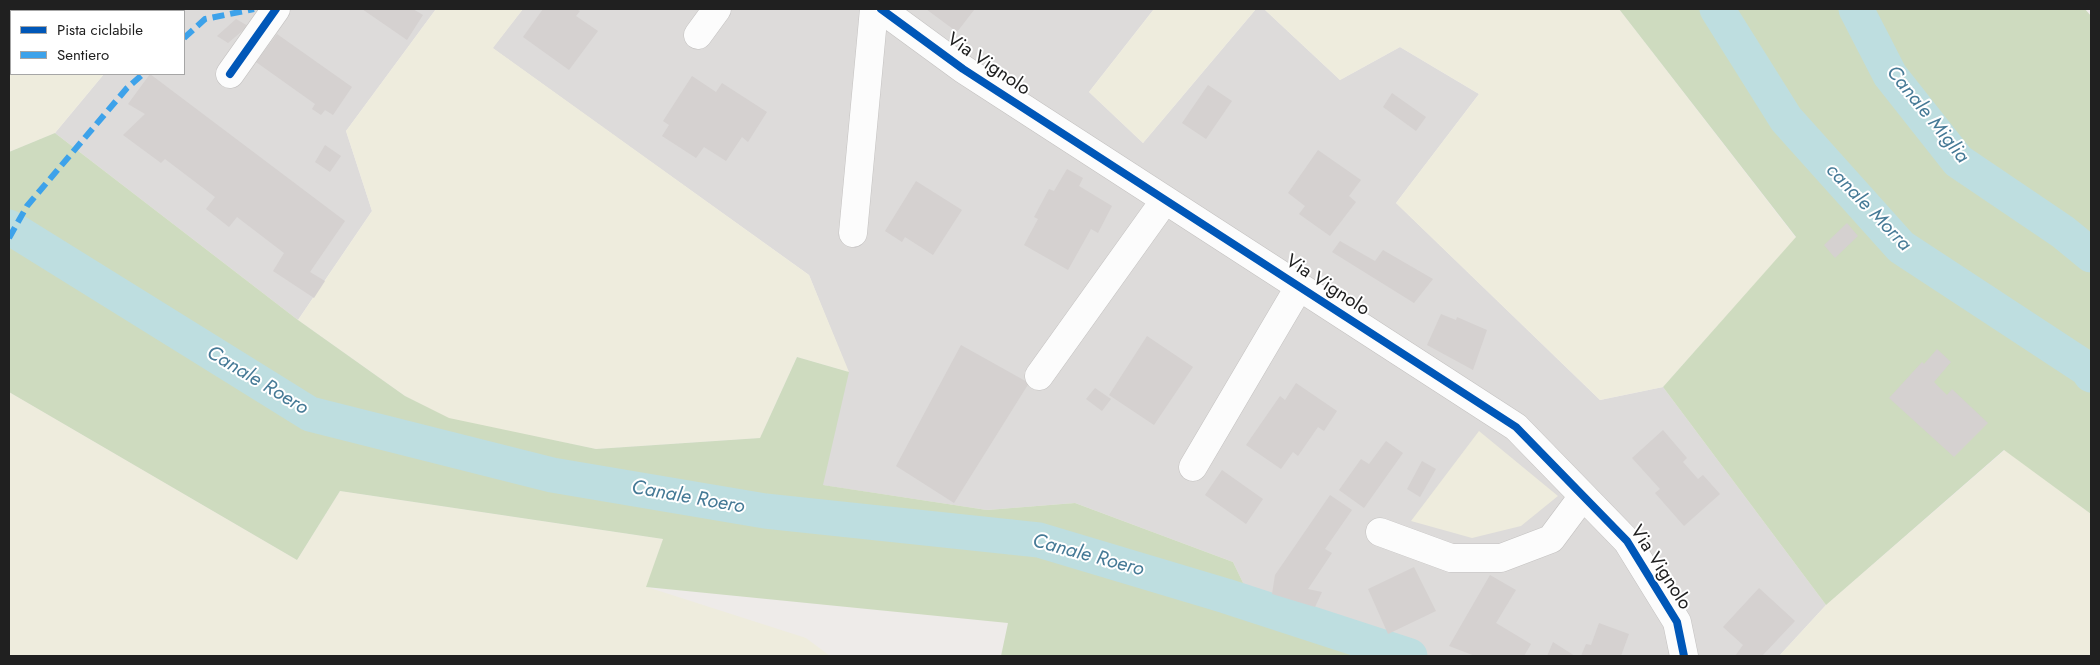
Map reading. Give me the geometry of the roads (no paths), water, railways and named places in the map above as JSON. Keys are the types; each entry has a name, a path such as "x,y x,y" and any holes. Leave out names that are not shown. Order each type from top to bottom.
{"street":[{"path":"230,74 276,9"},
{"path":"698,36 717,9"},
{"path":"853,233 874,9"},
{"name":"Via Vignolo","path":"881,9 963,69 1516,428 1627,541 1677,622 1684,656"},
{"path":"1039,376 1165,200"},
{"path":"1193,466 1299,287"},
{"path":"1380,532 1451,558 1501,558 1551,539 1583,496"}],"waterway":[{"name":"canale Morra","path":"1717,9 1786,119 1901,247 2087,369 2091,375"},
{"name":"Canale Miglia","path":"1856,9 1890,75 1958,161 2063,232 2091,255"},
{"name":"Canale Roero","path":"9,227 310,414 552,475 765,511 1039,540 1226,596 1410,656"}]}
